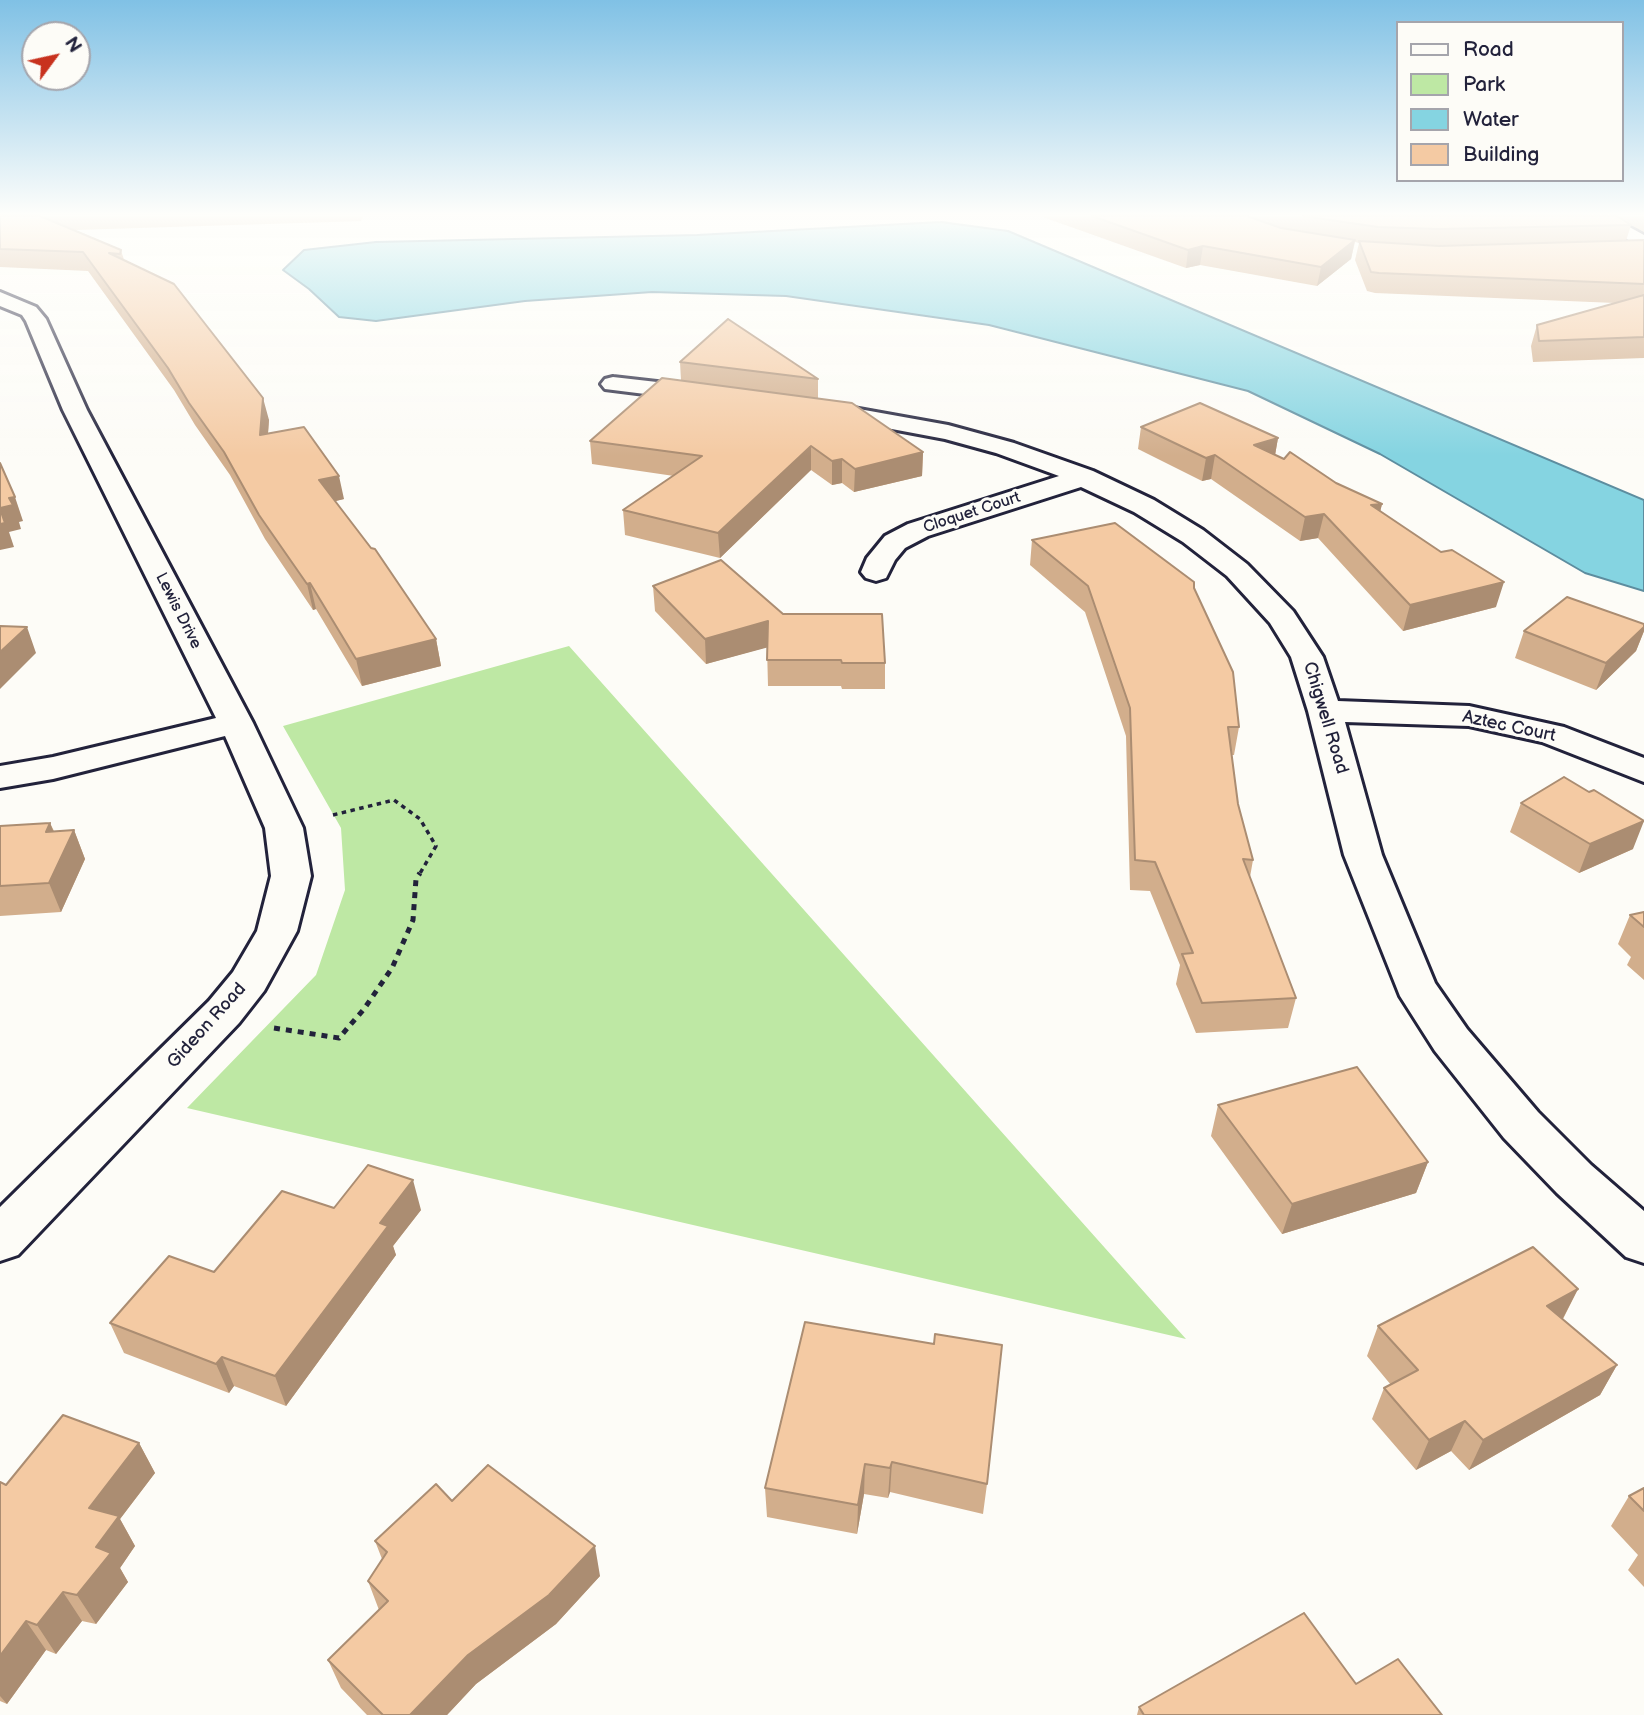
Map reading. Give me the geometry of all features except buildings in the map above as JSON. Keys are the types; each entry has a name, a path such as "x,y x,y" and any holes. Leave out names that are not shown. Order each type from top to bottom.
{"street":[{"name":"Lewis Drive","path":"0,298 15,302 36,319 75,410 236,723"},
{"path":"613,384 730,398"},
{"name":"Chigwell Road","path":"795,405 888,419 1005,447 1084,477 1144,506 1193,536 1237,570 1282,618 1307,657 1325,710 1363,855 1415,986 1451,1040 1521,1125 1574,1179 1644,1242"},
{"name":"Cloquet Court","path":"876,572 881,558 895,542 918,530 1084,477"},
{"name":"Aztec Court","path":"1325,710 1469,716 1552,734 1644,771"},
{"path":"0,777 53,768 236,723"},
{"name":"Gideon Road","path":"0,1240 224,1012 249,981 277,931 290,876 284,828 236,723"}],"path":[{"path":"266,1027 339,1038 365,1009 392,968 413,920 416,879 436,846 420,819 394,800 333,815"}],"green space":[{"path":"569,646 1186,1339 187,1108 316,975 345,890 341,828 283,726"}],"water":[{"path":"317,296 595,296 525,301 376,321 339,317"},
{"path":"786,296 1162,296 1644,500 1644,591 1585,573 1380,454 1248,391 989,325"}]}
